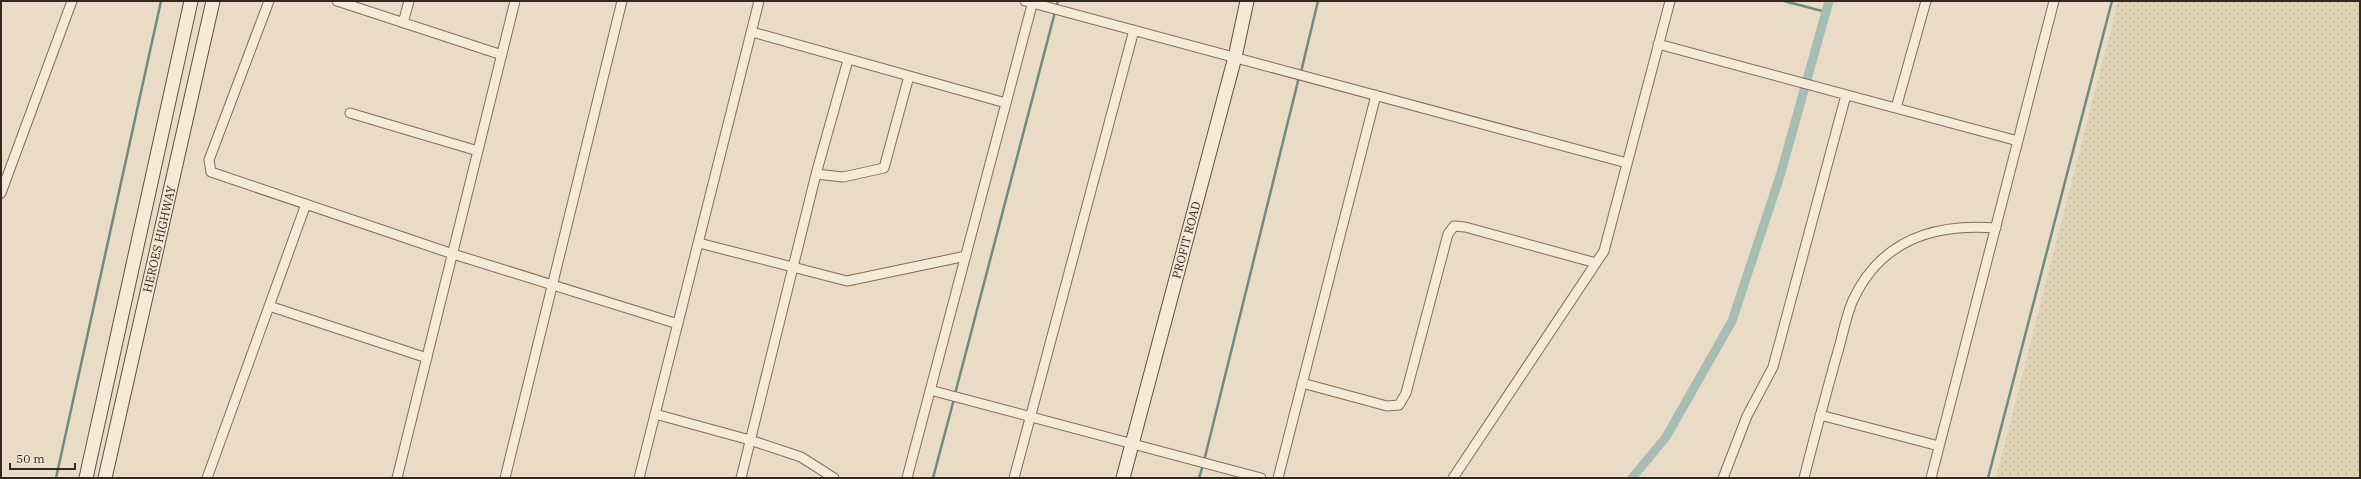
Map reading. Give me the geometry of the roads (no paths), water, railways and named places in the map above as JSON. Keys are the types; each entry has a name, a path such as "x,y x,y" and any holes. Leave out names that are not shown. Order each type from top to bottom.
{"main road":[{"name":"HEROES HIGHWAY","path":"86,478 190,1"},
{"name":"HEROES HIGHWAY","path":"106,478 213,1"},
{"name":"PROFIT ROAD","path":"1123,478 1235,57 1247,1"}],"street":[{"path":"1,193 72,1"},
{"path":"269,1 209,160 211,172 453,254 678,324"},
{"path":"337,1 502,55"},
{"path":"403,23 409,1"},
{"path":"397,478 428,358 515,1"},
{"path":"505,478 622,1"},
{"path":"639,478 759,1"},
{"path":"1453,478 1604,251 1670,1"},
{"path":"1896,108 1926,1"},
{"path":"1931,478 2054,1"},
{"path":"907,478 1006,103 1030,2 1627,163"},
{"path":"1014,478 1134,30"},
{"path":"752,32 1006,103"},
{"path":"1658,44 2018,141"},
{"path":"741,478 816,174 848,60"},
{"path":"816,174 843,177 884,168 909,76"},
{"path":"1723,478 1747,416 1773,367 1781,343 1846,95"},
{"path":"1278,478 1376,96"},
{"path":"350,113 478,151"},
{"path":"207,478 306,204"},
{"path":"1302,383 1387,406 1399,405 1406,393 1448,234 1454,226 1465,227 1596,263"},
{"path":"1804,478 1820,415 1853,301 1879,261 1896,247 1918,236 1950,228 1972,226 1996,228"},
{"path":"699,243 847,281 966,256"},
{"path":"269,306 428,358"},
{"path":"930,390 1132,445 1261,478"},
{"path":"655,414 750,440 801,457 834,478"},
{"path":"1820,415 1940,446"}],"waterway":[{"path":"56,478 161,1"},
{"path":"1056,7 1058,1"},
{"path":"1301,72 1318,1"},
{"path":"1784,1 1826,12"},
{"path":"1632,478 1666,437 1732,321 1780,176 1829,1"},
{"path":"1988,478 2112,1"},
{"path":"955,394 1055,12"},
{"path":"1204,461 1299,77"},
{"path":"933,478 954,399"},
{"path":"1199,478 1203,465"}]}
